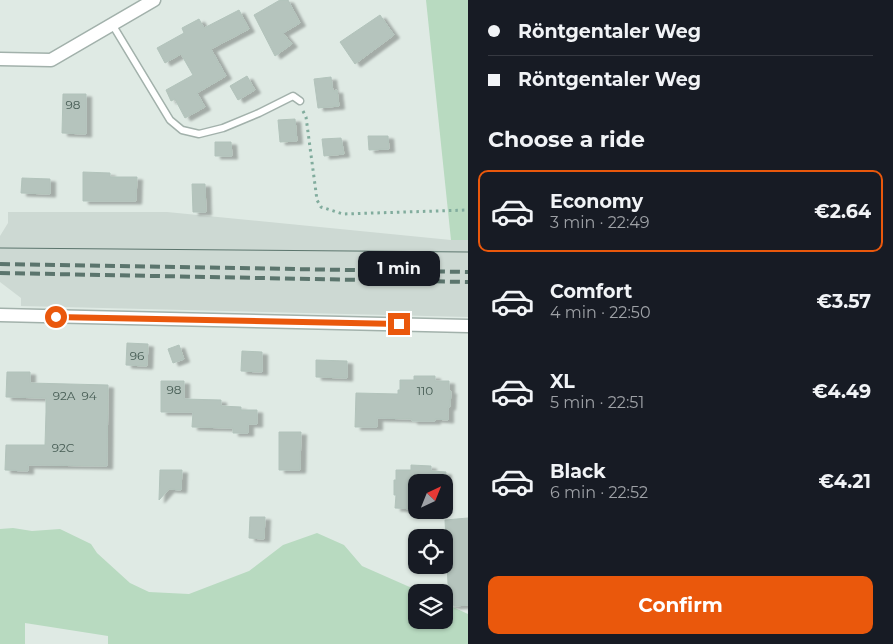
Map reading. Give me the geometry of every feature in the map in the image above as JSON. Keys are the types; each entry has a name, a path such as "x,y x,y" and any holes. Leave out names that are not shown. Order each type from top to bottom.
{"street":[{"path":"0,59 51,60 154,0"},
{"path":"0,315 464,326"}],"lane":[{"path":"112,24 170,120 182,130 200,134 223,128 293,96 300,101"}],"path":[{"path":"300,101 306,117 317,200 321,207 343,214 468,210"}],"shaded area":[{"path":"8,212 167,212 451,240 468,240 468,317 21,306 21,298 0,282 0,236 8,223"}],"green space":[{"path":"426,0 468,0 468,240 451,240"},
{"path":"13,528 32,531 60,529 91,544 97,553 130,583 149,592 189,594 249,571 283,545 317,533 344,545 362,566 408,586 408,629 453,629 453,607 468,614 468,644 108,644 108,636 25,623 25,644 0,644 0,529"}],"building":[{"path":"280,0 288,0 300,23 283,33 292,44 275,56 254,15"},
{"path":"239,10 249,29 211,49 226,76 197,93 205,107 185,118 175,99 171,101 166,90 193,75 181,54 165,63 157,48 184,33 182,28 199,19 204,28"},
{"path":"380,15 394,35 355,64 340,42"},
{"path":"247,76 255,90 238,100 230,86"},
{"path":"331,77 333,91 337,90 339,106 318,108 314,79"},
{"path":"63,94 86,94 86,134 62,133"},
{"path":"295,119 297,141 280,142 278,120"},
{"path":"368,136 388,136 389,149 369,150"},
{"path":"341,138 344,154 324,156 322,139"},
{"path":"215,142 231,142 232,156 215,156"},
{"path":"83,172 110,173 110,177 137,177 136,201 83,201"},
{"path":"22,178 50,179 50,194 21,193"},
{"path":"192,184 205,184 206,212 193,212"},
{"path":"127,343 148,344 147,366 126,365"},
{"path":"179,345 184,359 173,363 168,349"},
{"path":"242,351 262,352 262,372 241,371"},
{"path":"316,360 347,361 347,378 316,377"},
{"path":"7,372 30,372 30,383 108,385 107,466 28,465 28,471 5,470 6,445 45,445 46,412 46,398 6,397"},
{"path":"414,376 435,376 435,381 449,381 449,391 451,391 448,420 412,421 412,419 377,418 377,427 355,427 356,393 398,394 400,380 414,380"},
{"path":"161,381 184,381 184,399 221,400 221,406 241,407 241,410 257,410 257,424 248,424 248,433 233,433 233,428 192,427 193,412 161,412"},
{"path":"279,432 301,432 300,470 279,470"},
{"path":"411,465 431,466 431,471 446,472 446,474 408,474 408,509 395,508 394,480 396,480 396,470 411,470"},
{"path":"160,470 182,470 181,490 169,489 159,500"},
{"path":"250,517 265,517 264,539 249,538"},
{"path":"468,518 468,605 453,605 453,584 448,584 448,574 453,574 453,529 445,529 445,520"}],"tram line":[{"path":"0,248 468,252"}],"railway":[{"path":"0,264 468,272"},
{"path":"0,273 468,282"}],"route":[{"path":"56,317 399,324"}]}
